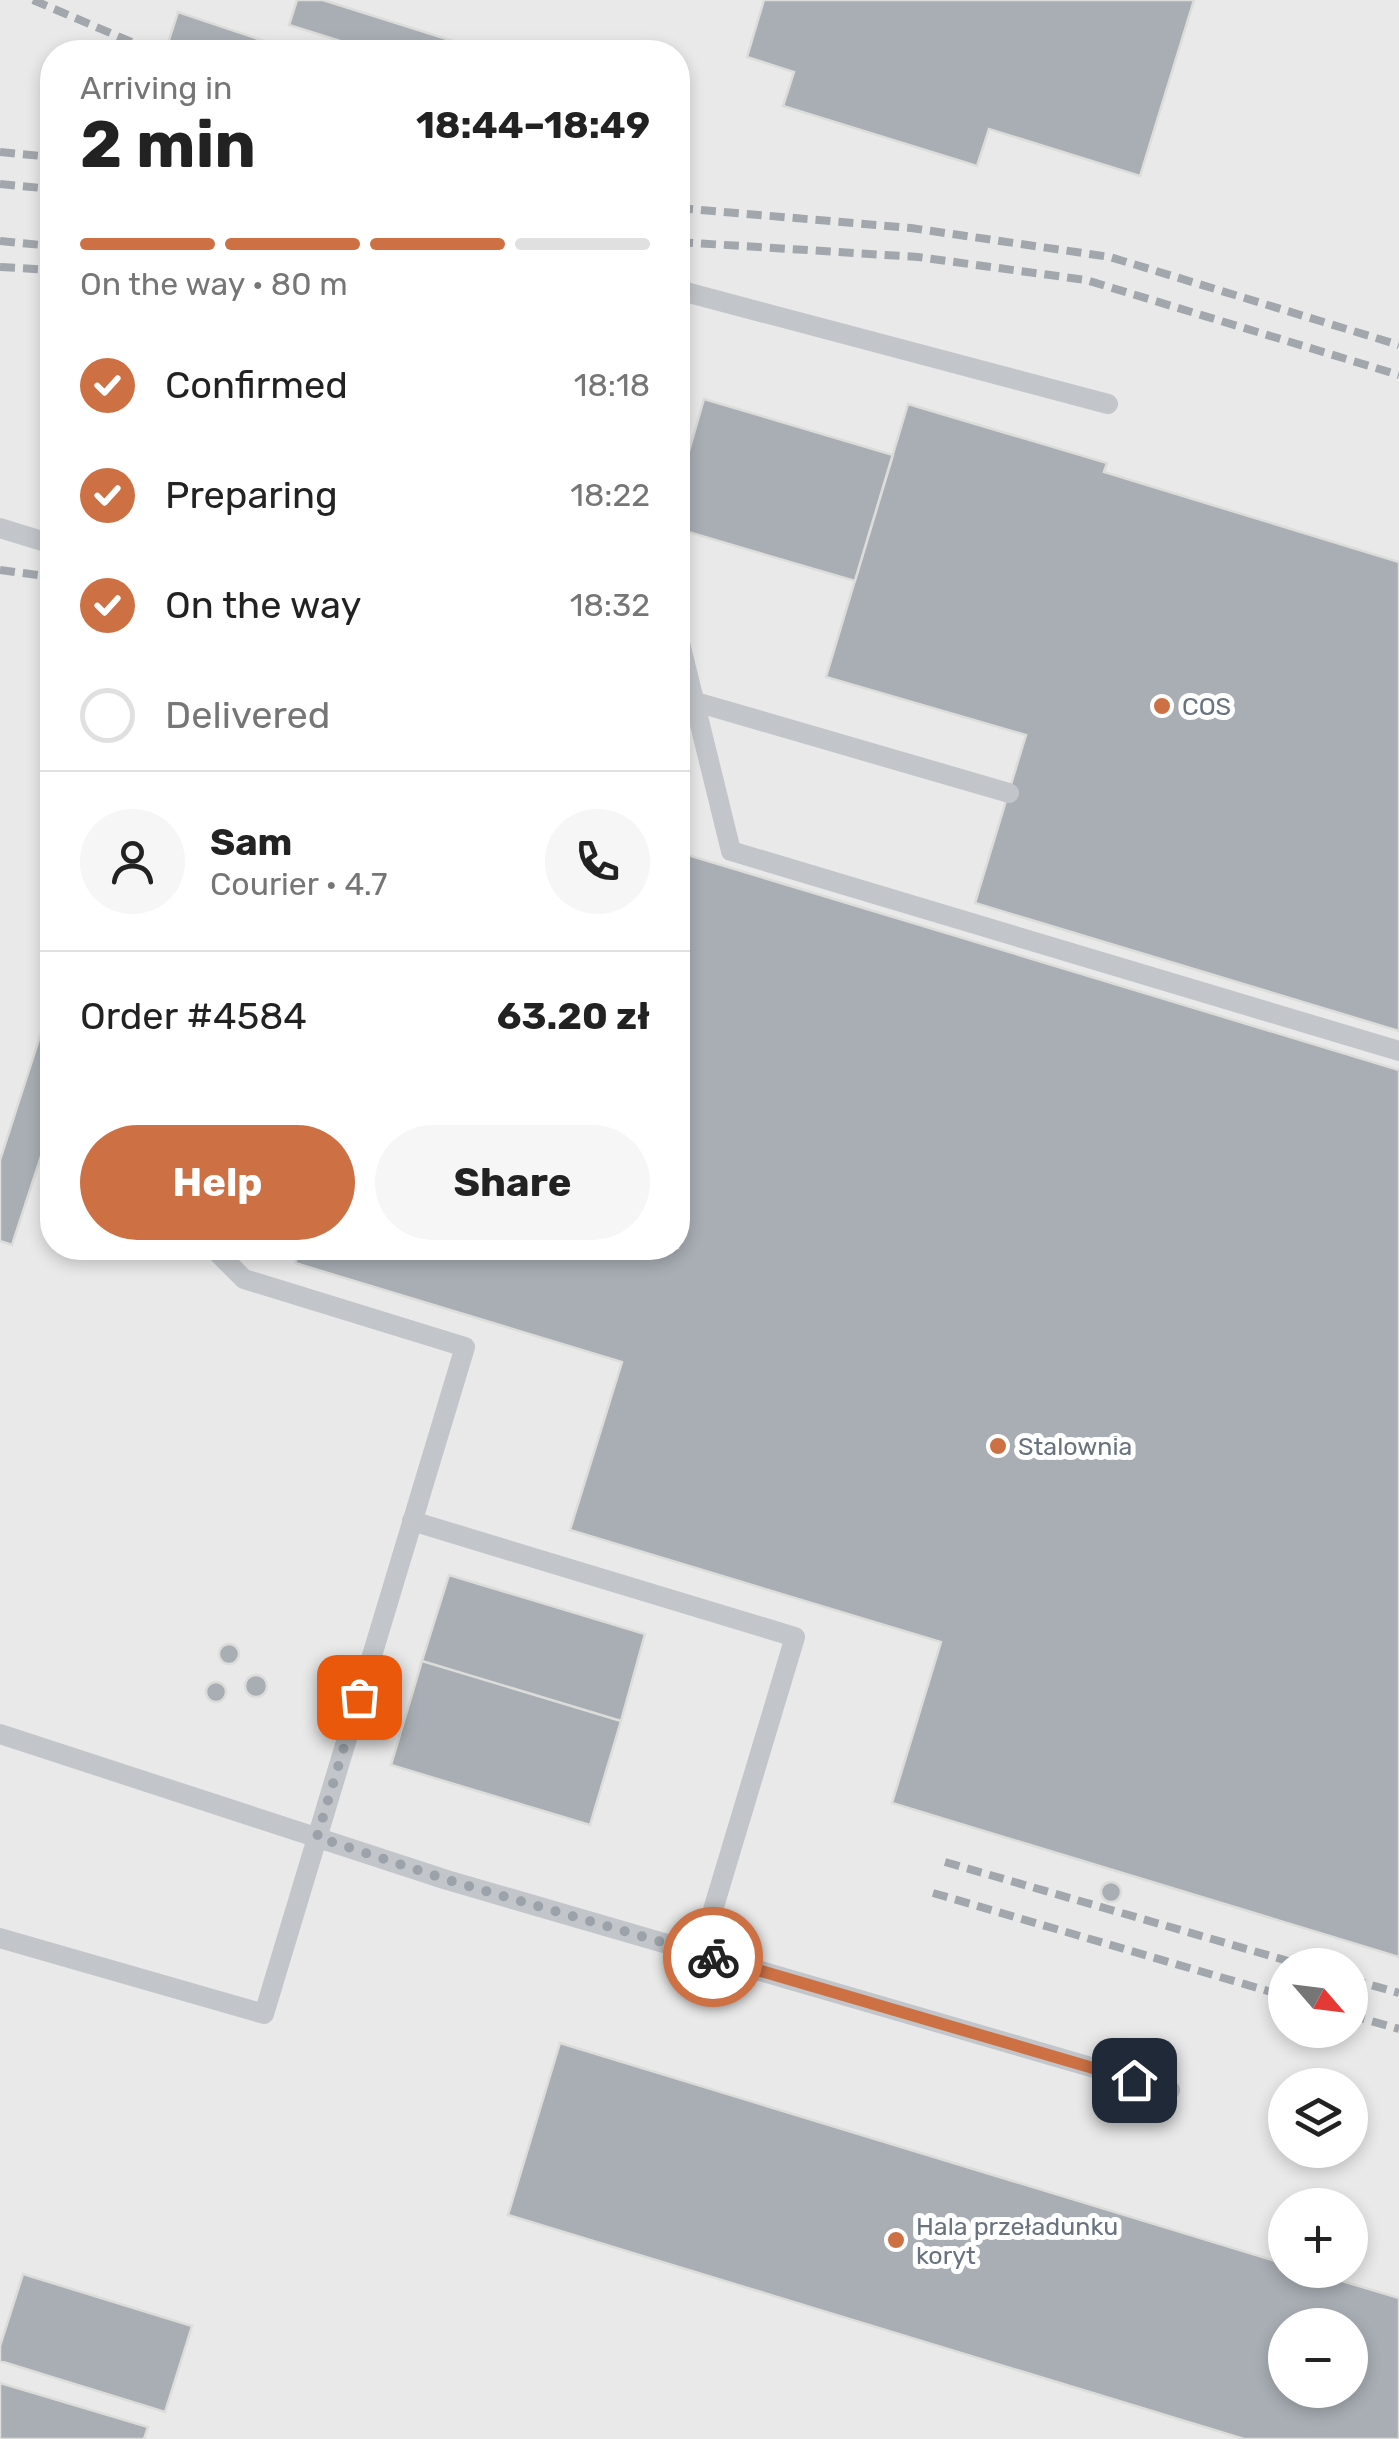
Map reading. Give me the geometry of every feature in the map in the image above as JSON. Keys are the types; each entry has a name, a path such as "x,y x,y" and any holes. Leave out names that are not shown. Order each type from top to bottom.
{"lane":[{"path":"690,293 1108,404"},
{"path":"0,528 40,540"},
{"path":"690,703 1008,793"},
{"path":"690,712 731,851 1399,1052"},
{"path":"0,1938 264,2014 465,1347 244,1279 225,1260"},
{"path":"412,1521 796,1638 700,1954"},
{"path":"0,1734 448,1880 1170,2090"}],"shaded area":[{"path":"0,0 1399,0 1399,2439 0,2439"}],"building":[{"path":"297,0 323,0 450,40 337,40 289,25"},
{"path":"764,0 1194,0 1140,176 989,129 977,166 783,106 794,72 747,57"},
{"path":"178,12 261,40 169,40"},
{"path":"704,399 893,455 855,581 690,533 690,447"},
{"name":"COS","path":"908,404 1107,463 1104,472 1399,562 1399,1031 975,903 1026,735 826,677"},
{"name":"Stalownia","path":"690,856 1399,1070 1399,1957 892,1803 941,1642 570,1530 622,1362 295,1263 690,1260"},
{"path":"40,1036 40,1160 12,1245 0,1241 0,1160"},
{"path":"449,1575 645,1634 621,1721 422,1661"},
{"path":"225,1644 233,1644 239,1654 233,1664 225,1664 219,1658 219,1650"},
{"path":"422,1661 621,1721 590,1825 391,1765"},
{"path":"256,1675 267,1686 256,1697 245,1686"},
{"path":"212,1682 220,1682 226,1692 220,1702 212,1702 206,1696 206,1688"},
{"path":"1107,1882 1115,1882 1121,1892 1115,1902 1107,1902 1101,1896 1101,1888"},
{"name":"Hala przeładunku koryt","path":"560,2043 1268,2259 1268,2288 1365,2288 1399,2298 1399,2439 1244,2439 508,2215"},
{"path":"23,2274 192,2326 165,2412 0,2361 0,2346"},
{"path":"0,2383 148,2427 144,2439 0,2439"}],"railway":[{"path":"33,0 127,40"},
{"path":"0,152 40,156"},
{"path":"0,184 40,188"},
{"path":"690,209 911,228 1110,257 1399,345"},
{"path":"0,241 40,245"},
{"path":"690,243 918,257 1086,280 1399,375"},
{"path":"0,267 40,269"},
{"path":"0,570 40,575"},
{"path":"945,1862 1268,1955"},
{"path":"933,1893 1268,1991"},
{"path":"1368,1984 1399,1993"},
{"path":"1368,2020 1399,2029"}],"way so far":[{"path":"359,1697 317,1837 448,1880 713,1957"}],"place":[{"name":"COS","path":"1162,706"},
{"name":"Stalownia","path":"998,1446"},
{"name":"Hala przeładunku koryt","path":"896,2240"}],"route":[{"path":"713,1957 1134,2080"}]}
